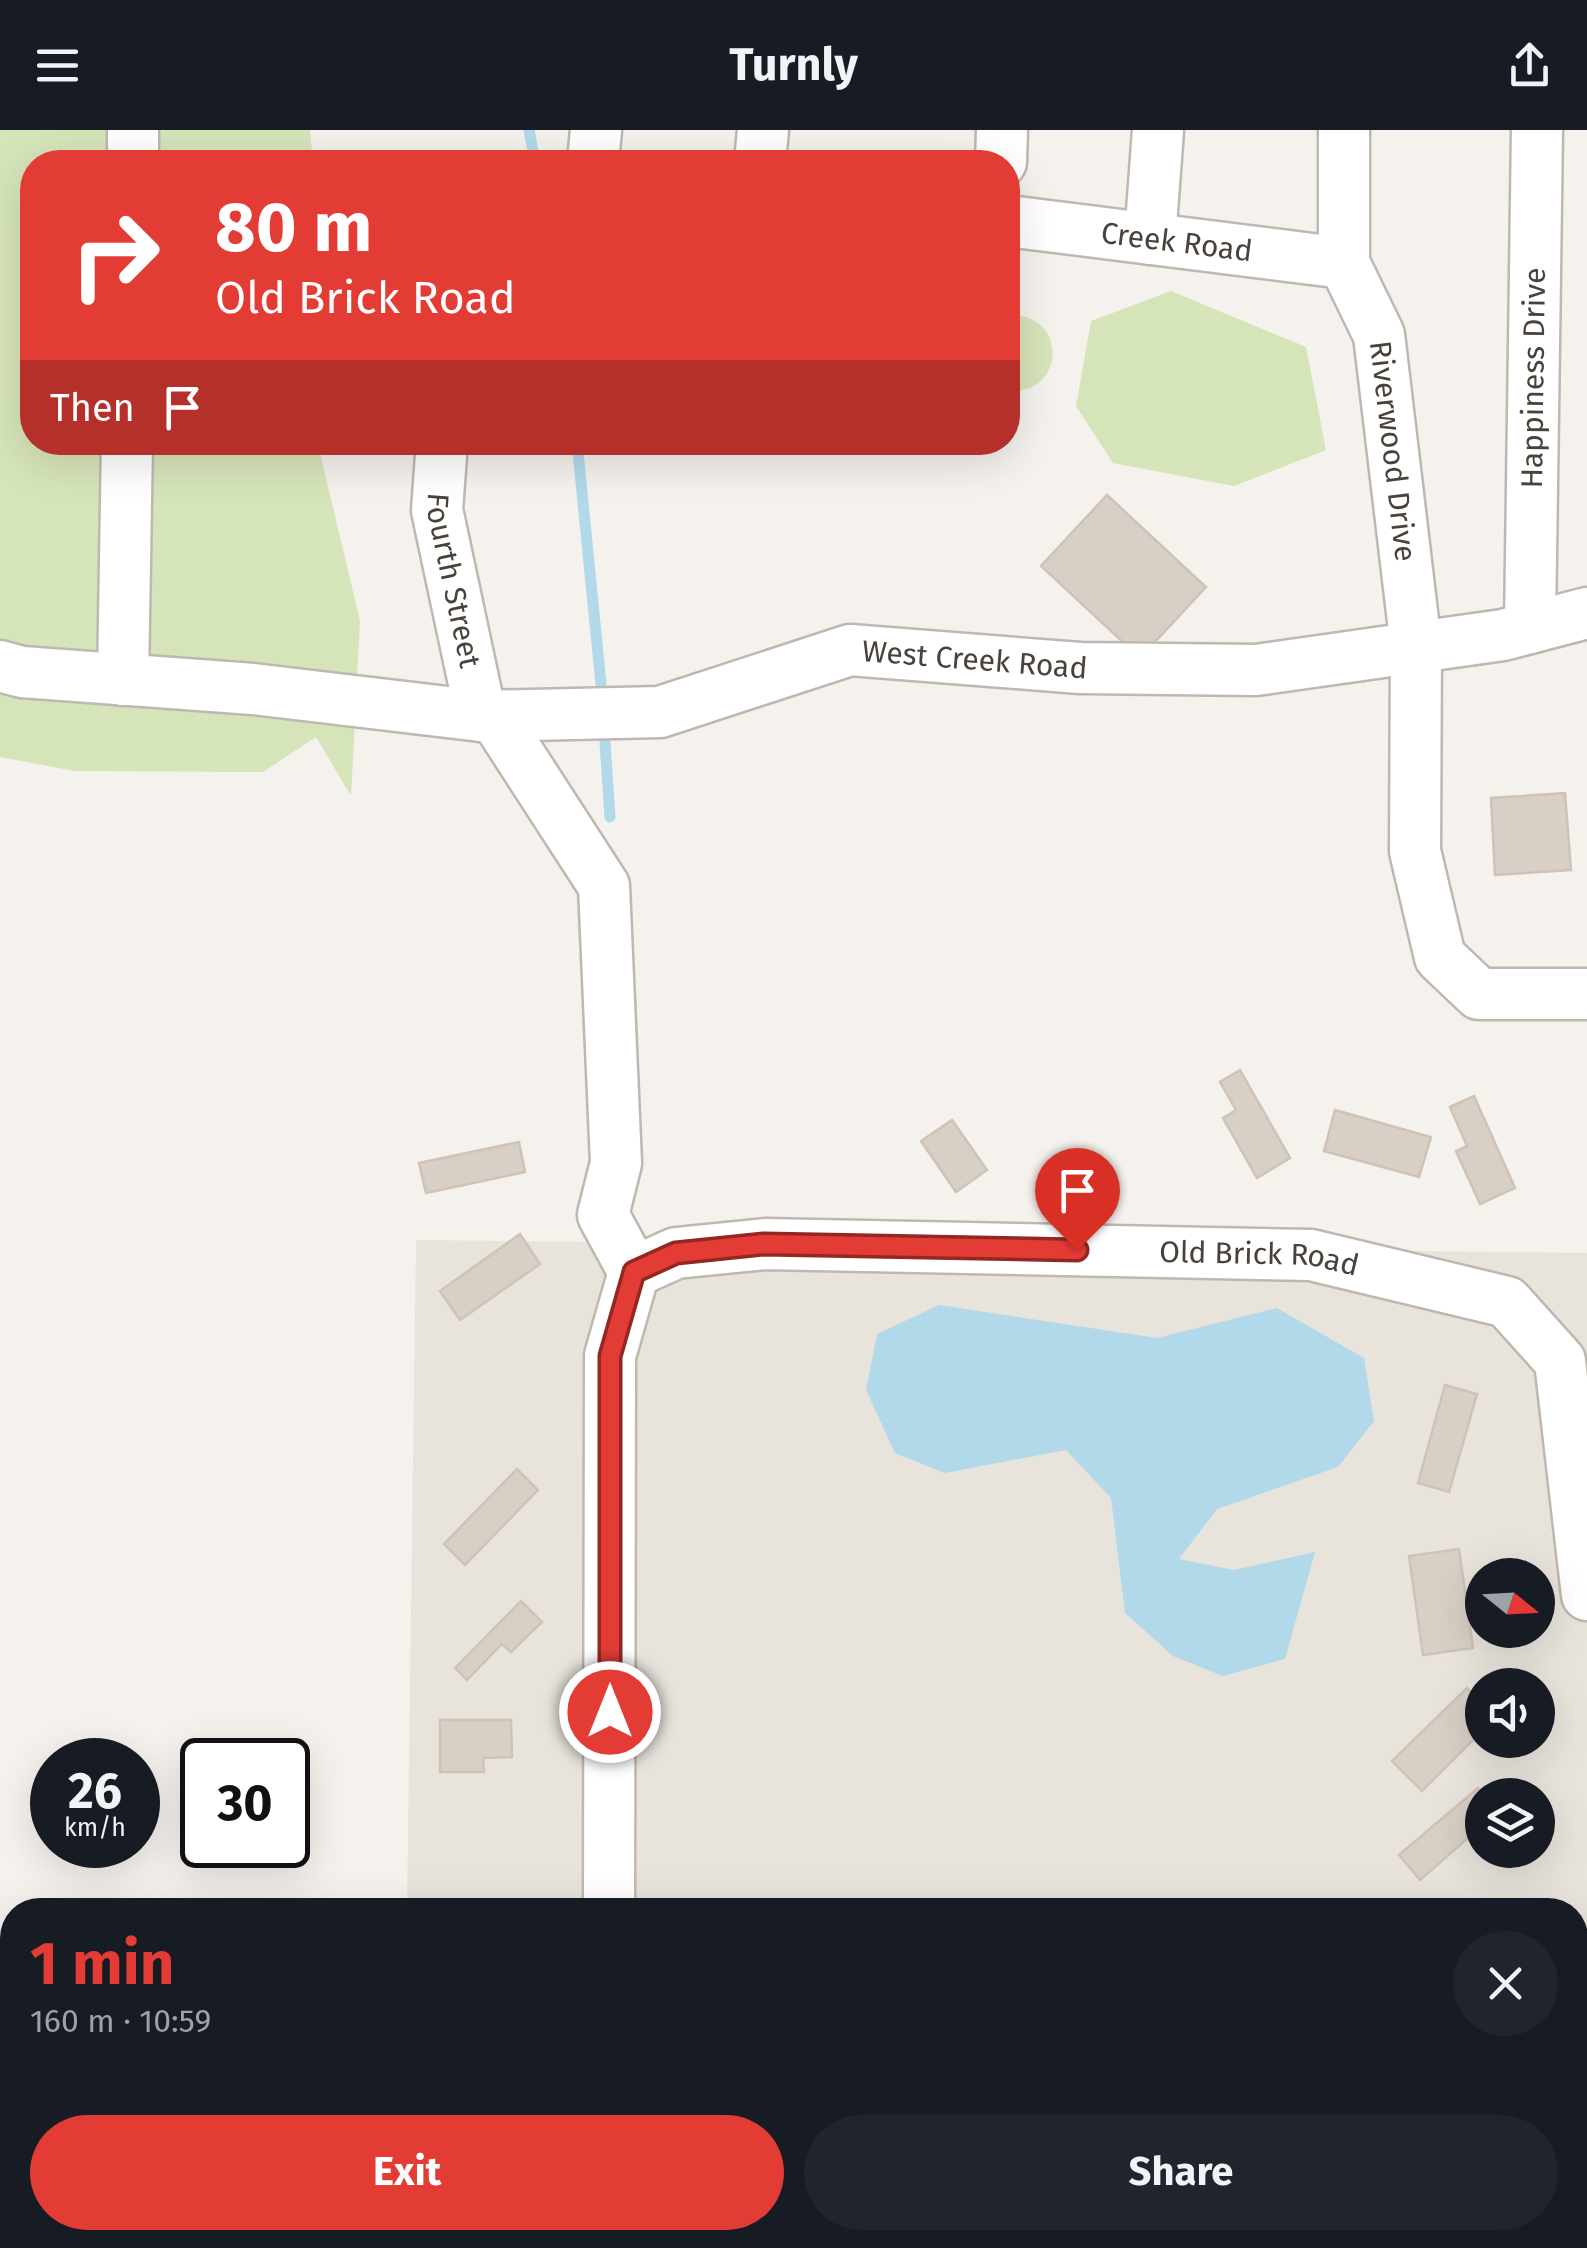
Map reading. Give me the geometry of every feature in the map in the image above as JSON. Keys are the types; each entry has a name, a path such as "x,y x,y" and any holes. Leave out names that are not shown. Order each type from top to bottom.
{"street":[{"path":"1150,239 1158,130"},
{"path":"1344,130 1344,264"},
{"name":"Happiness Drive","path":"1530,628 1537,130"},
{"name":"Creek Road","path":"1020,223 1344,264"},
{"name":"Riverwood Drive","path":"1344,264 1379,335 1416,646 1415,850 1440,957 1479,994 1587,994"},
{"path":"123,680 128,455"},
{"name":"Fourth Street","path":"441,455 438,510 487,716"},
{"name":"West Creek Road","path":"0,666 22,672 253,688 487,716 660,712 850,650 1080,668 1256,670 1503,636 1587,612"},
{"path":"487,716 604,886 616,1163 603,1215 634,1272 610,1356 610,1898"},
{"name":"Old Brick Road","path":"634,1272 676,1253 764,1244 1311,1256 1507,1302 1560,1361 1587,1594"}],"shaded area":[{"path":"416,1240 1587,1253 1587,1898 407,1898"}],"green space":[{"path":"0,130 310,130 312,150 20,150 20,455 321,455 360,621 351,796 316,737 263,772 75,771 0,757"},
{"path":"1171,291 1306,347 1326,450 1234,486 1113,463 1076,406 1091,321"},
{"path":"1020,317 1042,327 1053,354 1041,381 1020,390"}],"water":[{"path":"939,1305 1157,1338 1277,1308 1364,1358 1374,1421 1338,1467 1217,1509 1179,1559 1234,1570 1315,1552 1285,1659 1223,1676 1173,1656 1125,1613 1111,1498 1066,1450 945,1473 895,1453 866,1390 877,1334"}],"building":[{"path":"1107,495 1206,587 1140,658 1041,566"},
{"path":"1565,793 1571,870 1495,875 1491,798"},
{"path":"1240,1070 1290,1158 1257,1178 1223,1118 1236,1110 1220,1082"},
{"path":"1474,1096 1515,1188 1480,1204 1456,1151 1467,1146 1450,1107"},
{"path":"1335,1110 1431,1137 1419,1177 1324,1151"},
{"path":"952,1120 987,1170 956,1192 921,1141"},
{"path":"519,1142 525,1172 426,1193 419,1163"},
{"path":"520,1234 540,1264 460,1320 440,1291"},
{"path":"1445,1385 1477,1394 1449,1492 1418,1483"},
{"path":"517,1469 538,1490 465,1565 444,1544"},
{"path":"1459,1549 1465,1591 1465,1648 1473,1648 1423,1655 1409,1556"},
{"path":"521,1601 542,1622 511,1652 502,1644 467,1680 455,1668"},
{"path":"1465,1690 1465,1748 1422,1791 1392,1761"},
{"path":"440,1720 511,1720 512,1757 483,1758 484,1772 440,1772"},
{"path":"1465,1799 1465,1841 1420,1880 1399,1855"}],"waterway":[{"path":"529,130 533,150"},
{"path":"578,455 601,684"},
{"path":"605,743 610,817"}],"route":[{"path":"610,1712 610,1356 634,1272 676,1253 764,1244 1077,1250"}]}
